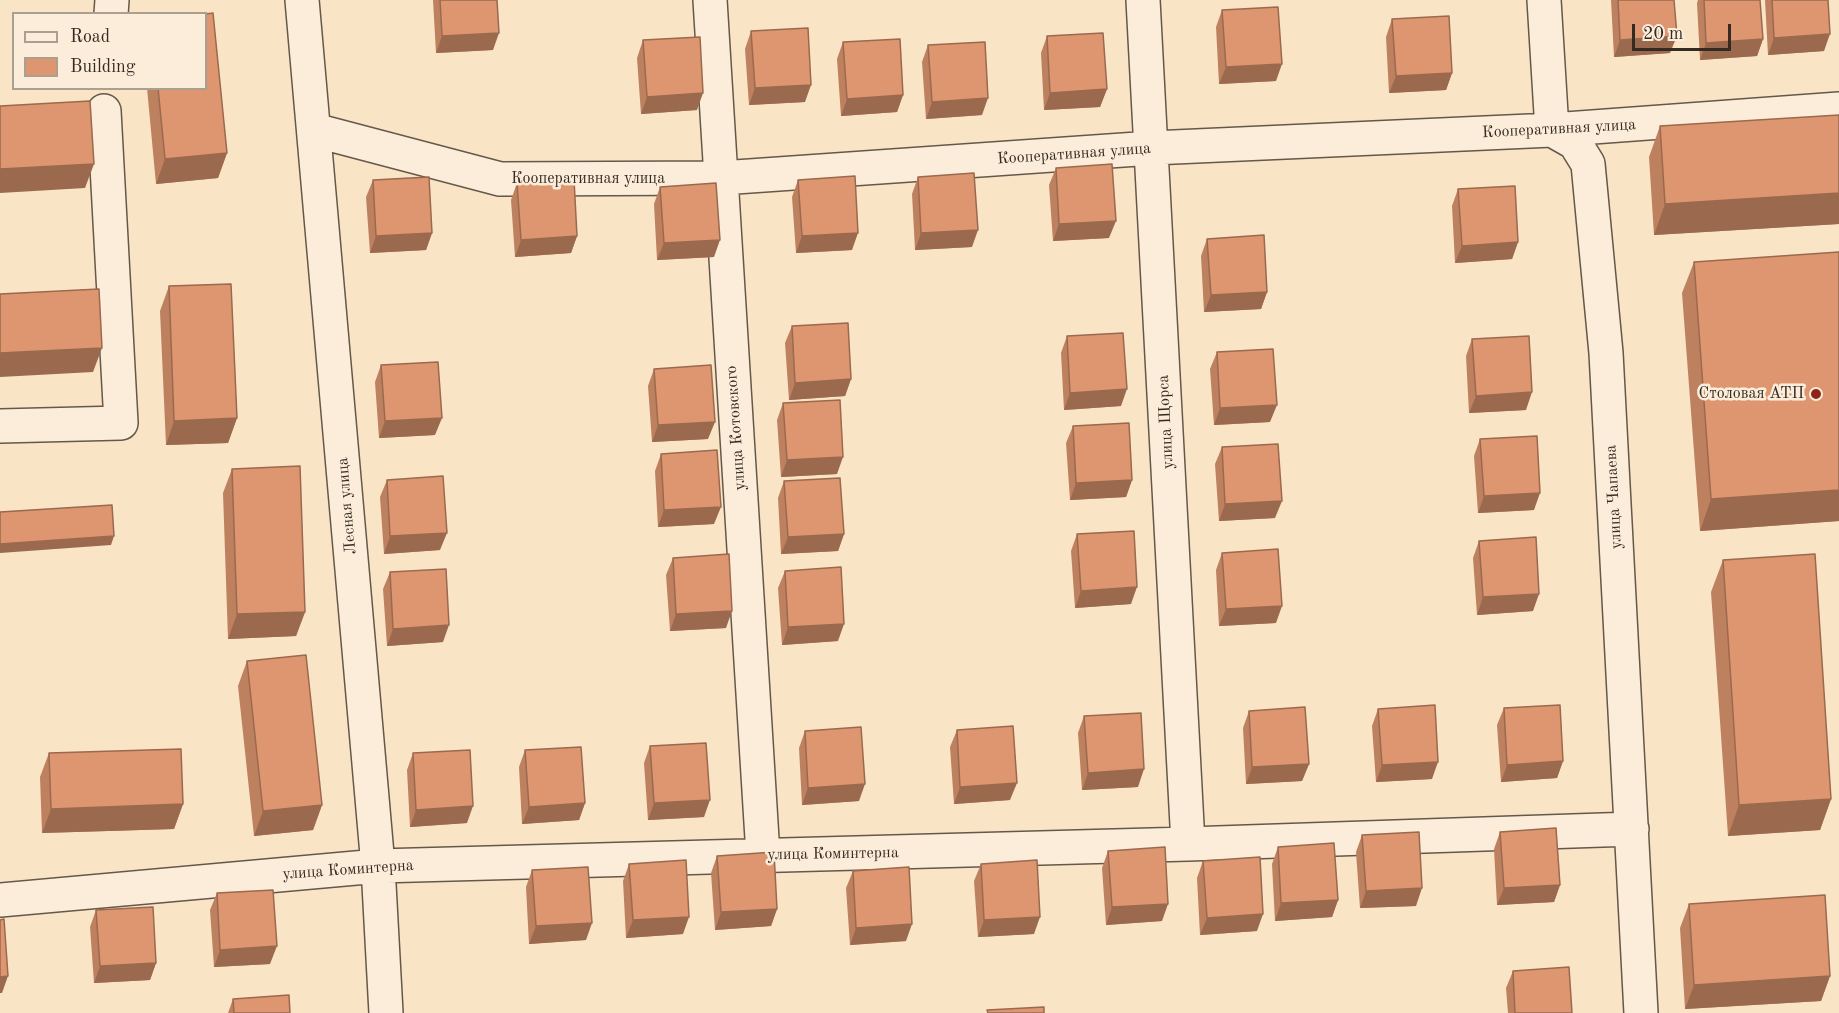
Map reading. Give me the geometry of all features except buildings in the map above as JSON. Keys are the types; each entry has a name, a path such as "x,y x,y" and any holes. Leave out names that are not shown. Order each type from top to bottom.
{"street":[{"name":"Лесная улица","path":"302,0 378,866 386,1013"},
{"name":"улица Котовского","path":"710,0 763,855"},
{"name":"улица Щорса","path":"1143,0 1188,844"},
{"path":"1544,0 1552,130"},
{"path":"0,426 121,423 104,100 69,113"},
{"name":"Кооперативная улица","path":"314,130 500,179 721,178 1152,148 1552,130 1839,109"},
{"name":"улица Чапаева","path":"1552,130 1575,142 1588,164 1606,353 1641,1013"},
{"name":"улица Коминтерна","path":"0,900 378,866 1188,844 1632,829"}],"place":[{"name":"Столовая АТП","path":"1816,394"}]}
